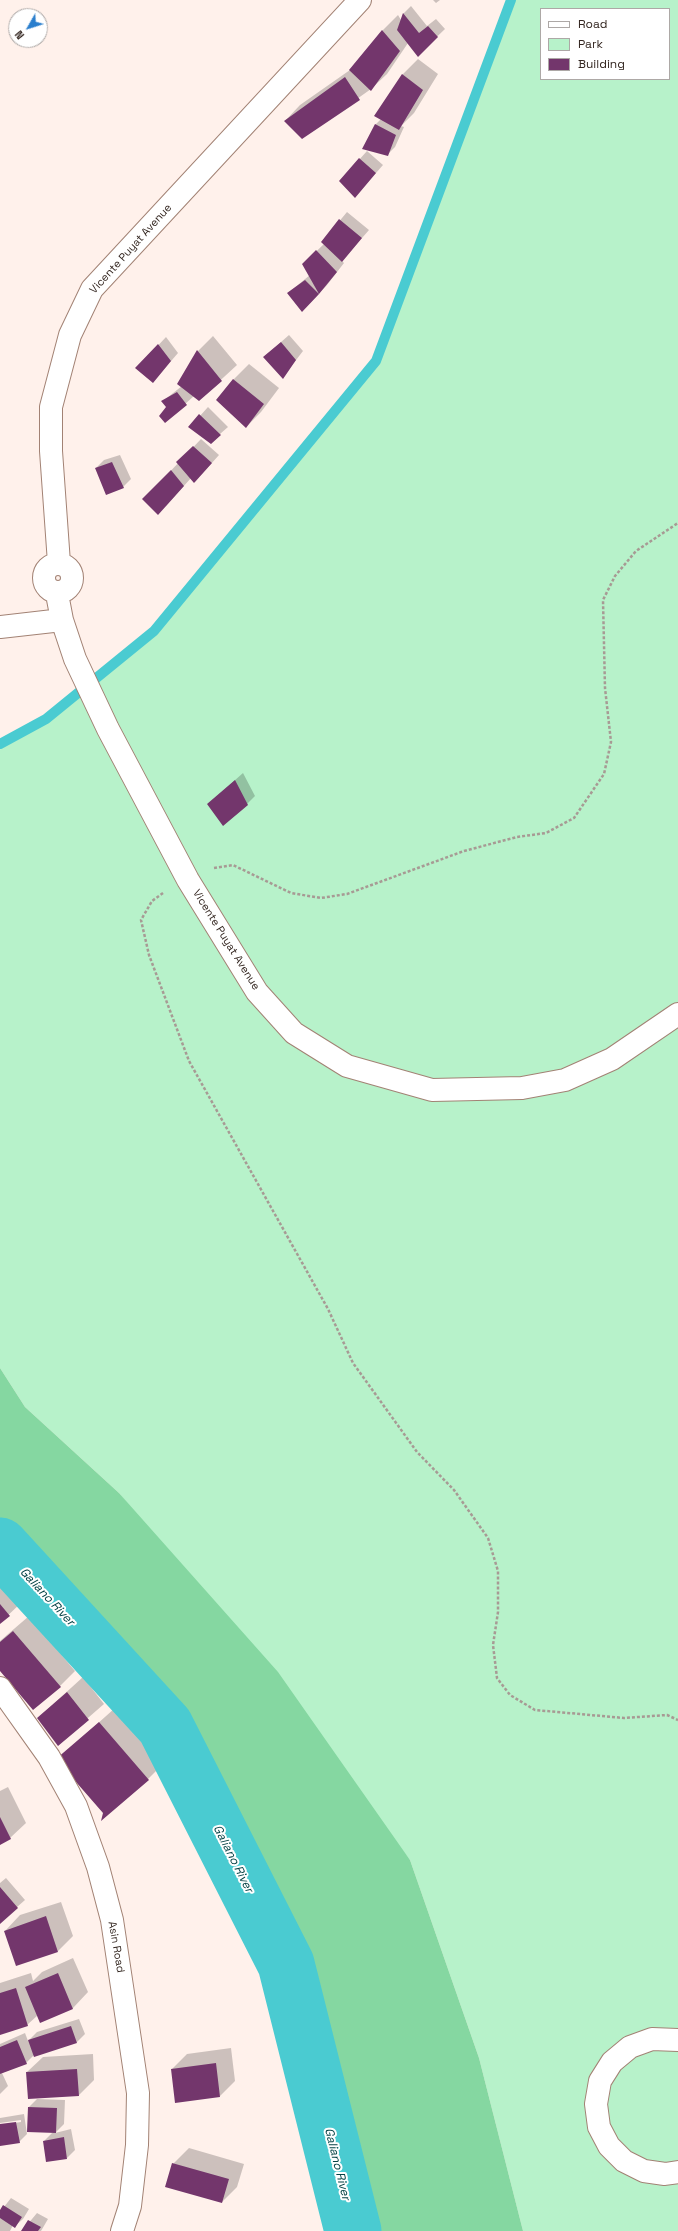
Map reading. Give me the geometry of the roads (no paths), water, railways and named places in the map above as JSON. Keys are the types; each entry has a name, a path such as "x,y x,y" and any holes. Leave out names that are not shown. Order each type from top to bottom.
{"street":[{"name":"Vicente Puyat Avenue","path":"360,0 92,289 70,335 51,407 51,451 59,563 69,568 73,580 68,590 57,594 62,620 75,659 108,729 188,880 257,992 294,1033 347,1066 432,1090 522,1088 565,1080 612,1059 678,1014"},
{"path":"0,627 62,620"},
{"name":"Asin Road","path":"0,1688 48,1756 76,1806 98,1867 112,1920 138,2092 136,2152 130,2206 122,2231"},
{"path":"678,2040 652,2039 630,2047 612,2062 600,2081 596,2104 599,2127 609,2146 624,2161 644,2171 665,2174 678,2172"}],"waterway":[{"path":"0,744 46,719 154,631 376,361 511,0"},
{"name":"Galiano River","path":"0,1546 165,1726 286,1964 353,2231"}]}
